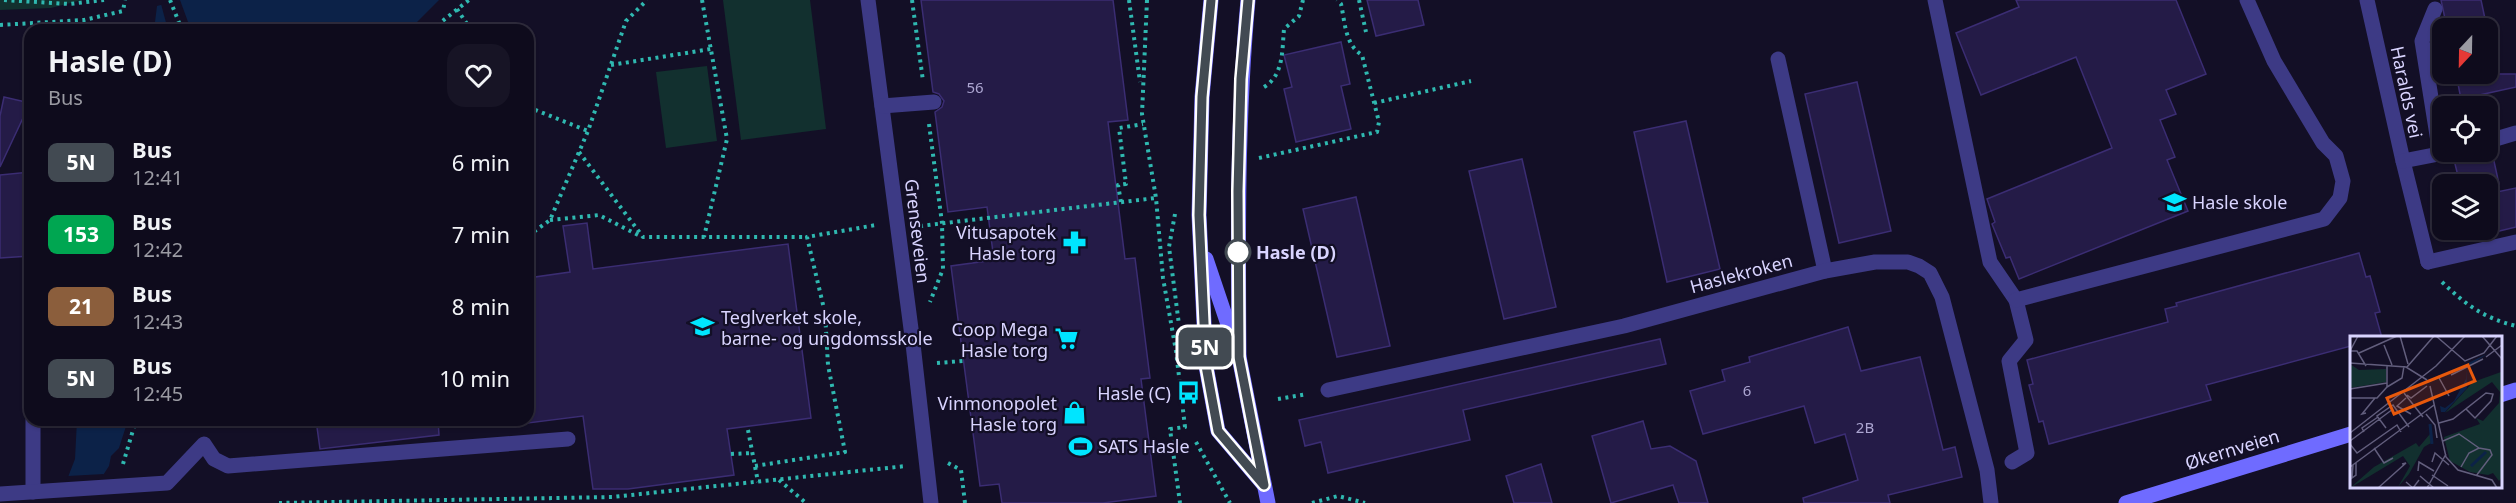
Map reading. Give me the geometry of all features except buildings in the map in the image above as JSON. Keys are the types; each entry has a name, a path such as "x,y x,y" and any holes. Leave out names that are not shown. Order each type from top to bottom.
{"main road":[{"path":"1211,0 1202,97 1200,242 1206,366 1218,431 1264,485"},
{"path":"1239,357 1238,191 1241,79 1248,0"},
{"path":"1200,242 1239,357 1268,503"},
{"path":"2501,394 2516,390"},
{"name":"Økernveien","path":"2126,503 2350,434"}],"street":[{"name":"Grenseveien","path":"868,0 931,503"},
{"path":"1935,0 1990,262 2016,300 2026,340 2009,361 2027,453 2012,462"},
{"path":"2016,300 2324,219 2340,198 2343,181 2336,156 2323,142 2274,61 2247,0"},
{"name":"Haralds vei","path":"2367,0 2428,262"},
{"path":"2433,96 2422,41 2435,9"},
{"path":"1778,59 1825,271"},
{"path":"882,106 934,102"},
{"path":"2498,138 2516,133"},
{"path":"2403,161 2432,155"},
{"path":"2428,262 2516,242"},
{"name":"Haslekroken","path":"1328,390 1624,326 1825,271 1893,261 1908,262 1930,273 1942,297 1987,470 1990,503"},
{"path":"33,426 33,492"},
{"path":"0,494 167,483 204,444 214,459 228,466 568,439"}],"path":[{"path":"4,0 69,4 104,0"},
{"path":"0,25 84,20 123,11 125,0"},
{"path":"170,0 180,24"},
{"path":"438,24 469,0"},
{"path":"550,220 588,131 626,21 647,0"},
{"path":"702,0 727,139 704,237"},
{"path":"1129,0 1142,95"},
{"path":"1147,0 1142,95 1143,124 1156,198 1163,278 1185,427 1170,429 1180,503"},
{"path":"1260,89 1272,82 1281,64 1284,29 1299,16 1303,0"},
{"path":"1259,159 1377,132 1380,122 1362,55 1353,50 1341,4 1337,0"},
{"path":"1359,0 1366,32"},
{"path":"457,9 467,24"},
{"path":"611,65 711,49"},
{"path":"1374,103 1471,81"},
{"path":"534,109 588,131"},
{"path":"1121,202 1118,184 1126,184 1119,128 1143,124"},
{"path":"579,152 643,237"},
{"path":"898,229 1156,198"},
{"path":"534,232 550,220 599,215 643,237 807,237 877,225"},
{"path":"942,224 944,268"},
{"path":"755,466 845,452 828,365 825,313 807,237"},
{"path":"2428,262 2435,276 2464,303 2493,320 2516,326"},
{"path":"1278,399 1328,390"},
{"path":"748,430 758,482"},
{"path":"731,454 753,453"},
{"path":"279,503 612,497 906,466"},
{"path":"778,480 806,503"},
{"path":"1312,503 1338,496 1365,503"}],"green space":[{"path":"0,0 82,0 51,8 0,10"},
{"path":"723,0 810,0 826,129 741,140"},
{"path":"707,66 717,141 666,148 656,72"}],"water":[{"path":"180,0 439,0 415,24 155,24 157,6"},
{"path":"77,426 126,426 119,448 111,456 109,466 85,503 58,503 75,459"}],"pier":[{"path":"180,0 189,24 166,24 161,4"},
{"path":"104,474 88,503 55,503 68,476"}],"bus line":[{"name":"5N","path":"1211,0 1202,97 1199,215 1206,366 1218,431 1264,485 1239,357 1238,191 1241,79 1248,0"}],"place":[{"name":"Hasle skole","path":"2174,202"},
{"name":"Vitusapotek Hasle torg","path":"1074,242"},
{"name":"Hasle (D)","path":"1238,252"},
{"name":"Teglverket skole, barne- og ungdomsskole","path":"703,327"},
{"name":"Coop Mega Hasle torg","path":"1066,339"},
{"name":"Hasle (C)","path":"1189,393"},
{"name":"Vinmonopolet Hasle torg","path":"1075,413"},
{"name":"SATS Hasle","path":"1080,446"}]}
